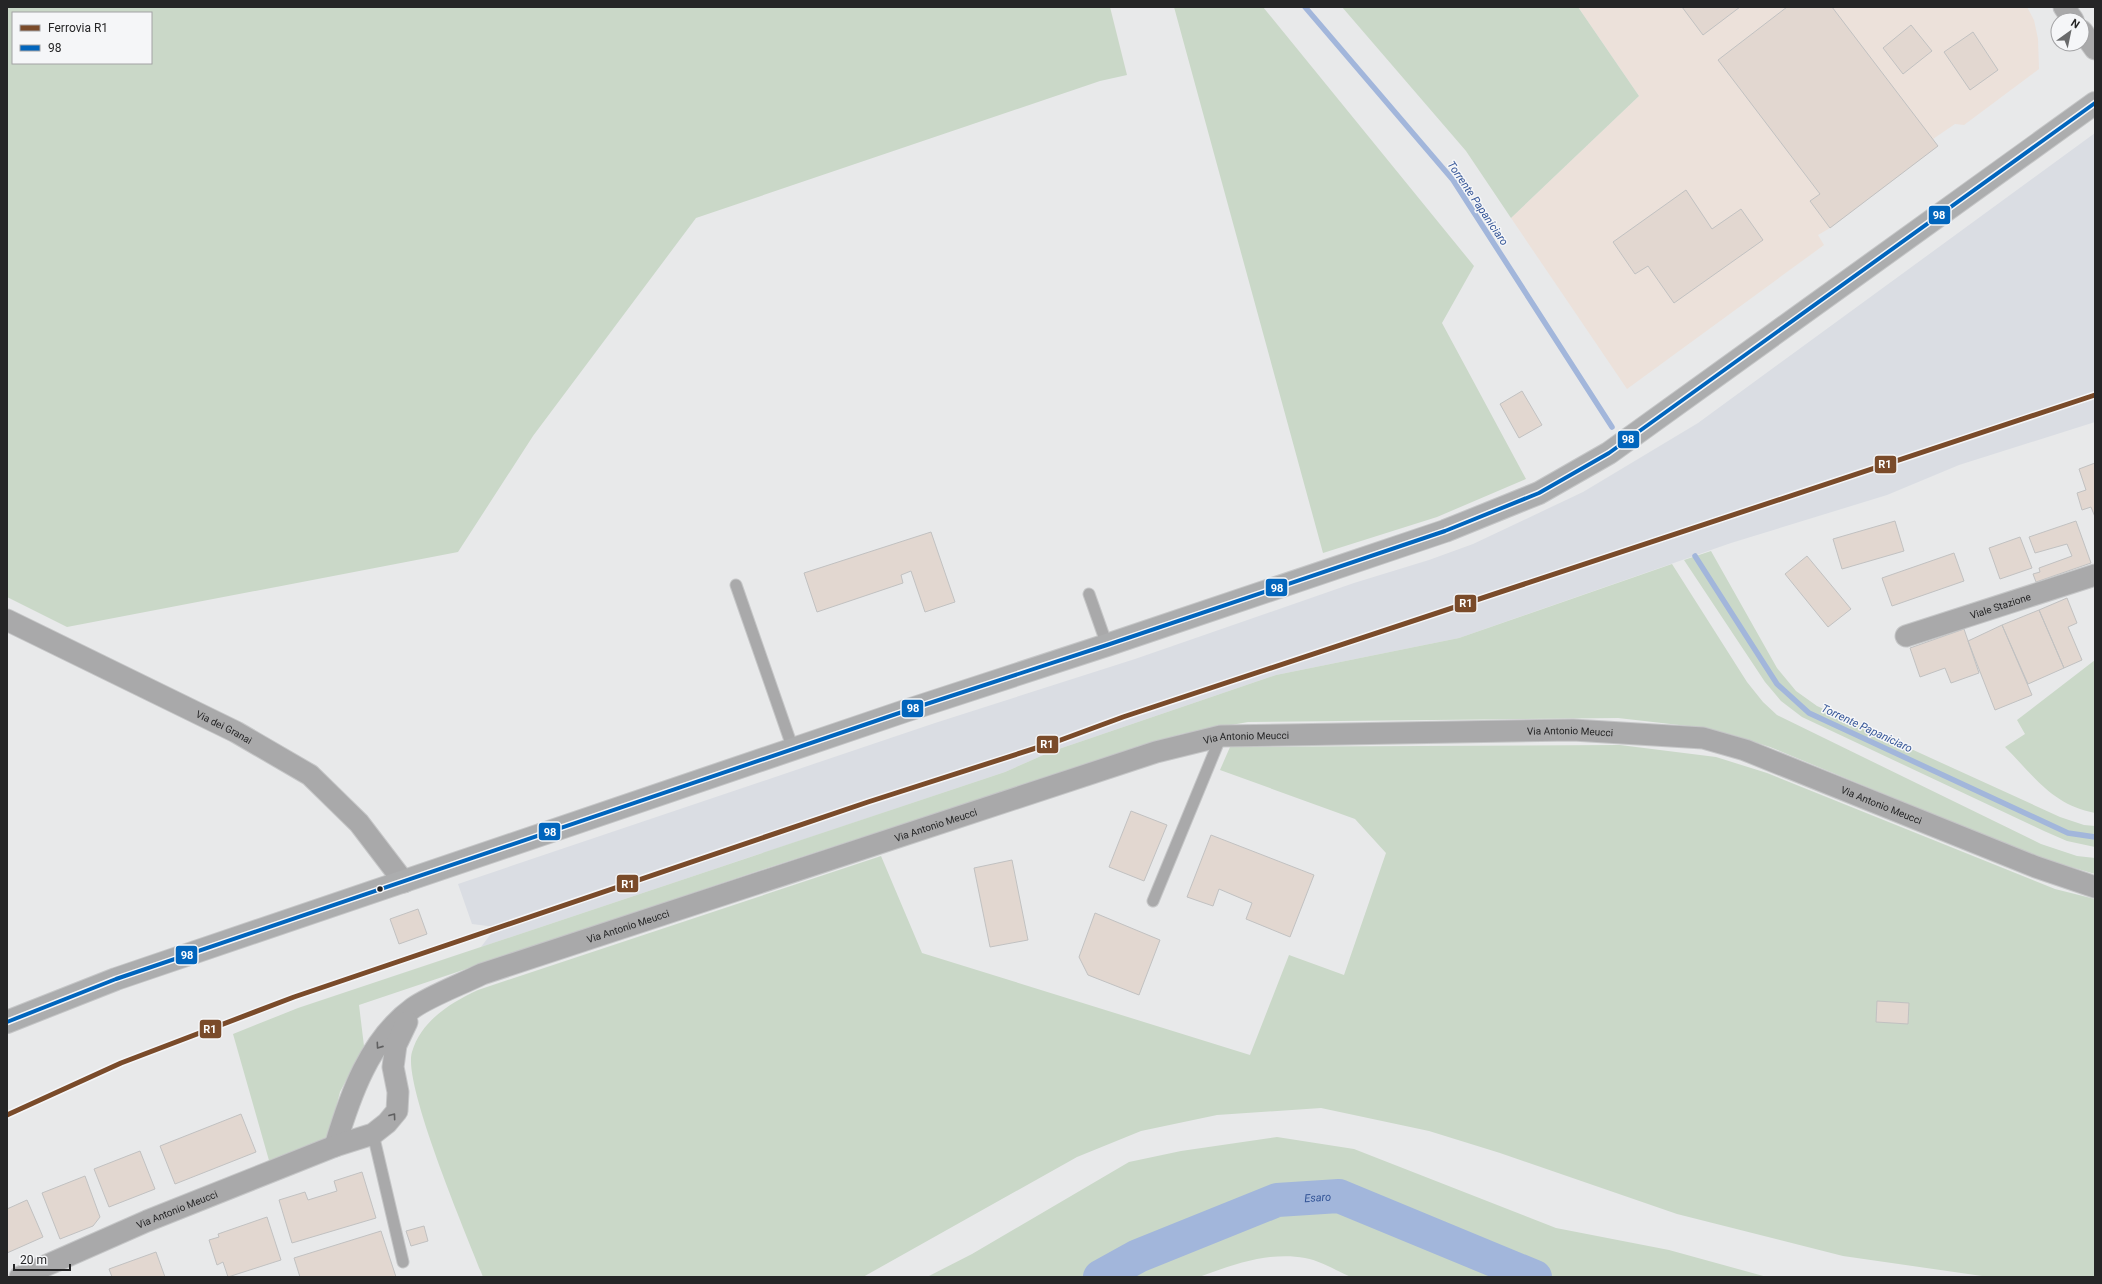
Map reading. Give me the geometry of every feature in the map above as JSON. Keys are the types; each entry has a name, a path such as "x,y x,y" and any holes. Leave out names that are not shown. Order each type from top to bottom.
{"main road":[{"path":"7,1022 116,979 904,711 1106,646 1446,531 1539,493 1609,453 2095,103"}],"street":[{"name":"Viale Stazione","path":"1906,636 2095,575"},
{"name":"Via dei Granai","path":"7,620 236,732 310,775 359,823 404,882"},
{"name":"Via Antonio Meucci","path":"335,1146 346,1110 361,1076 376,1048 396,1023 414,1007 489,972 1156,752 1221,736 1573,730 1703,738 1744,750 2036,867 2095,887"},
{"path":"373,1134 387,1123 397,1111 398,1092 393,1067 396,1045 414,1007"},
{"name":"Via Antonio Meucci","path":"20,1277 147,1221 335,1146 373,1134"}],"lane":[{"path":"736,586 793,749"},
{"path":"1088,594 1106,646"},
{"path":"1153,901 1221,736"},
{"path":"373,1134 403,1262"}],"shaded area":[{"path":"1578,7 2027,7 2034,20 2038,39 2039,69 1964,125 1955,124 1933,139 1938,146 1830,228 1818,235 1824,245 1627,389 1511,218 1639,96"},
{"path":"2095,133 2095,422 1959,465 1887,495 1731,543 1459,638 1276,675 1050,752 1005,772 481,947 496,927 472,924 458,884 935,723 1135,659 1354,583 1429,560 1473,544 1583,492 1698,423"}],"green space":[{"path":"7,7 1110,7 1127,75 1100,81 696,218 533,436 458,552 67,627 7,597"},
{"path":"1174,7 1263,7 1474,266 1442,323 1526,479 1437,517 1323,553"},
{"path":"1342,7 1578,7 1639,96 1511,218 1466,151"},
{"path":"1711,551 1777,668 1796,691 1817,706 2060,817 2084,825 2095,826 2095,847 2067,841 2044,831 1802,717 1781,701 1765,682 1684,560"},
{"path":"1672,564 1747,682 1763,702 1777,715 2041,844 2077,856 2095,858 2095,874 2037,857 1770,747 1733,735 1688,726 1618,718 1248,722 1181,734 755,872 359,1005 364,1046 340,1092 328,1140 270,1164 233,1034 298,1008 1005,772 1050,752 1276,675 1459,638"},
{"path":"2095,660 2095,813 2080,809 2055,796 2035,779 2005,747 2025,734 2017,720"},
{"path":"1620,745 1716,757 1767,773 2055,889 2095,899 2095,1277 1989,1277 1843,1256 1677,1214 1500,1153 1429,1131 1321,1108 1217,1115 1141,1131 1077,1157 863,1277 483,1277 451,1197 426,1127 417,1095 412,1069 412,1052 416,1041 429,1022 447,1007 478,990 881,856 922,953 1250,1055 1289,955 1344,975 1386,853 1355,819 1220,770 1230,747"},
{"path":"1277,1137 1354,1149 1556,1228 1669,1250 1767,1277 1351,1277 1317,1261 1292,1256 1278,1256 1251,1260 1199,1277 927,1277 972,1254 1129,1162 1181,1151"}],"building":[{"path":"1682,7 1740,7 1703,35"},
{"path":"1787,7 1832,7 1938,146 1830,228 1810,201 1820,194 1718,60"},
{"path":"1911,25 1932,51 1903,74 1883,48"},
{"path":"1973,32 1998,70 1970,90 1944,52"},
{"path":"1686,190 1712,229 1741,209 1763,240 1674,303 1648,266 1635,274 1613,242"},
{"path":"1522,391 1542,425 1519,438 1500,404"},
{"path":"2095,463 2095,517 2091,507 2082,510 2077,493 2086,490 2079,469"},
{"path":"1895,521 1904,551 1842,569 1833,539"},
{"path":"2076,521 2091,563 2036,582 2033,574 2040,572 2039,568 2072,556 2067,544 2035,553 2029,537"},
{"path":"931,532 955,602 925,612 911,571 901,575 903,583 817,612 804,573"},
{"path":"2020,537 2032,568 2000,579 1989,548"},
{"path":"1954,553 1964,581 1892,606 1882,578"},
{"path":"1807,556 1851,609 1828,627 1785,574"},
{"path":"2067,598 2077,623 2068,627 2082,660 2064,668 2039,610"},
{"path":"2039,610 2064,668 2028,684 2002,625"},
{"path":"2002,625 2032,695 1995,710 1968,641"},
{"path":"1964,629 1979,673 1951,683 1945,668 1920,677 1910,648"},
{"path":"1131,811 1167,825 1144,881 1109,867"},
{"path":"1211,835 1314,875 1290,937 1246,919 1252,903 1219,889 1213,906 1187,897"},
{"path":"1012,860 1028,940 990,947 974,868"},
{"path":"418,909 427,934 399,944 390,919"},
{"path":"1095,913 1160,940 1139,995 1088,975 1079,957"},
{"path":"1877,1001 1909,1003 1908,1024 1876,1022"},
{"path":"241,1114 256,1152 175,1184 160,1146"},
{"path":"140,1151 155,1189 109,1207 94,1169"},
{"path":"362,1172 376,1218 292,1243 279,1200 305,1192 308,1200 337,1191 334,1181"},
{"path":"85,1176 100,1217 93,1226 60,1239 42,1193"},
{"path":"27,1200 43,1237 7,1253 7,1209"},
{"path":"267,1217 281,1260 228,1277 223,1262 217,1265 209,1240 219,1237 218,1234"},
{"path":"424,1226 428,1241 411,1246 406,1231"},
{"path":"381,1231 396,1277 300,1277 294,1258"},
{"path":"156,1252 165,1277 112,1277 109,1269"}],"waterway":[{"name":"Torrente Papaniciaro","path":"1305,7 1453,180 1612,427"},
{"name":"Torrente Papaniciaro","path":"1695,556 1777,684 1809,713 2068,833 2095,837"},
{"name":"Esaro","path":"1100,1277 1138,1256 1277,1200 1339,1196 1535,1277"}],"rail line":[{"name":"R1","path":"7,1115 121,1063 294,997 868,802 1058,741 1123,717 2095,395"}],"transit line":[{"name":"98","path":"7,1022 116,979 905,711 1107,645 1445,531 1539,493 1609,453 2095,103"}]}
